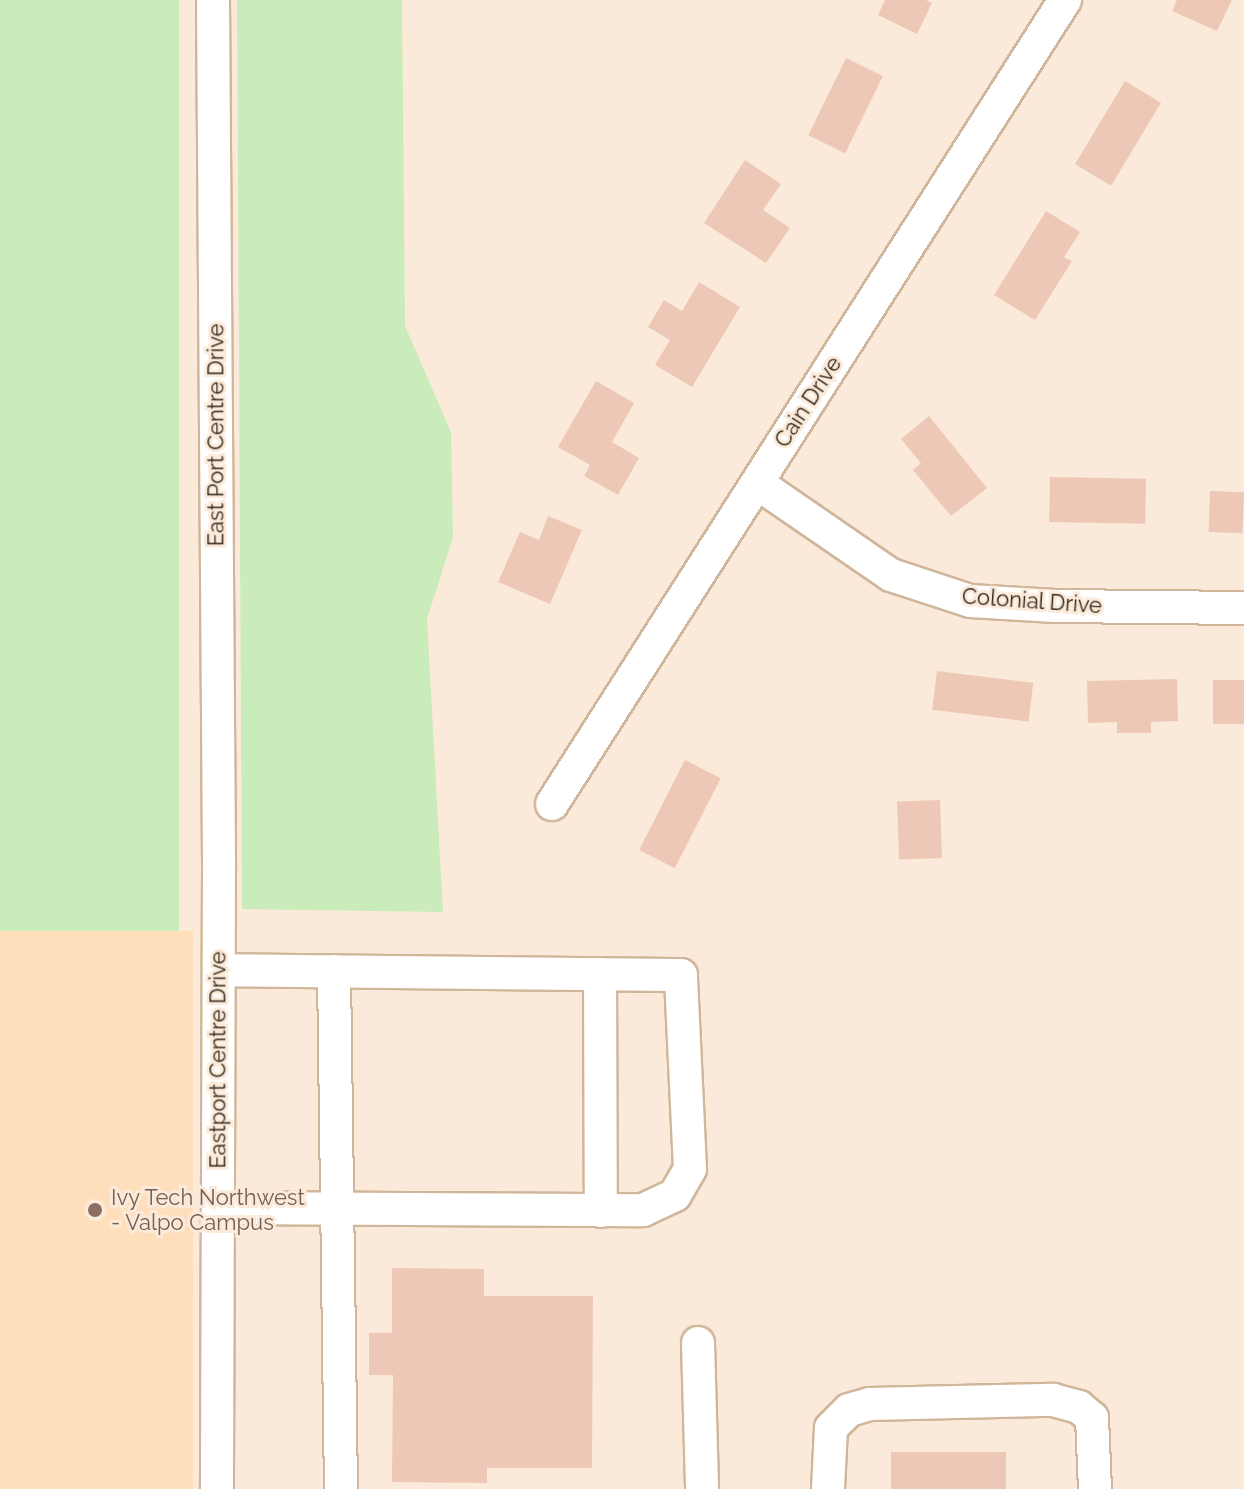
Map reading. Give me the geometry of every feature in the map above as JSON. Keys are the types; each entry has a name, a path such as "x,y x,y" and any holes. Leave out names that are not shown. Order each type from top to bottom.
{"street":[{"name":"East Port Centre Drive","path":"213,0 219,870"},
{"name":"Cain Drive","path":"552,804 1065,0"},
{"name":"Colonial Drive","path":"757,483 891,575 970,601 1055,606 1244,608"},
{"name":"Eastport Centre Drive","path":"217,1489 219,870"},
{"path":"218,1208 643,1210 675,1195 690,1169 681,975 219,970"},
{"path":"334,971 341,1489"},
{"path":"600,974 601,1211"},
{"path":"698,1343 702,1489"},
{"path":"828,1489 831,1428 849,1410 870,1404 1053,1400 1079,1407 1092,1418 1095,1489"}],"shaded area":[{"name":"Ivy Tech Northwest - Valpo Campus","path":"0,931 193,931 193,1489 0,1489"}],"green space":[{"path":"0,0 179,0 179,931 0,931"},
{"path":"237,0 402,0 405,326 451,432 453,537 427,619 443,912 242,909"}],"building":[{"path":"885,0 926,0 932,3 917,34 878,15"},
{"path":"1177,0 1232,0 1217,31 1172,11"},
{"path":"846,58 883,76 845,153 808,135"},
{"path":"1125,81 1161,103 1111,186 1075,164"},
{"path":"745,160 781,184 763,210 790,228 766,263 704,223"},
{"path":"1046,211 1080,232 1064,257 1072,261 1035,320 994,295"},
{"path":"699,282 740,307 692,387 655,365 670,340 648,327 664,300 682,311"},
{"path":"596,381 634,403 612,442 639,458 618,495 584,476 590,465 558,447"},
{"path":"929,416 987,488 951,516 913,470 921,463 901,439"},
{"path":"1050,477 1146,479 1145,524 1049,522"},
{"path":"1210,491 1244,492 1243,533 1209,532"},
{"path":"548,516 582,530 550,604 498,582 520,532 539,540"},
{"path":"937,671 1033,683 1029,722 932,710"},
{"path":"1177,679 1178,721 1151,722 1151,733 1117,733 1117,722 1088,723 1087,681"},
{"path":"1213,680 1244,680 1244,724 1213,724"},
{"path":"685,760 721,778 675,868 639,850"},
{"path":"940,800 942,858 899,859 897,802"},
{"path":"392,1268 484,1269 484,1296 593,1296 592,1468 487,1468 487,1483 392,1482 393,1375 369,1375 369,1333 392,1333"},
{"path":"891,1452 1006,1452 1006,1489 891,1489"}],"place":[{"name":"Ivy Tech Northwest - Valpo Campus","path":"95,1210"}]}
